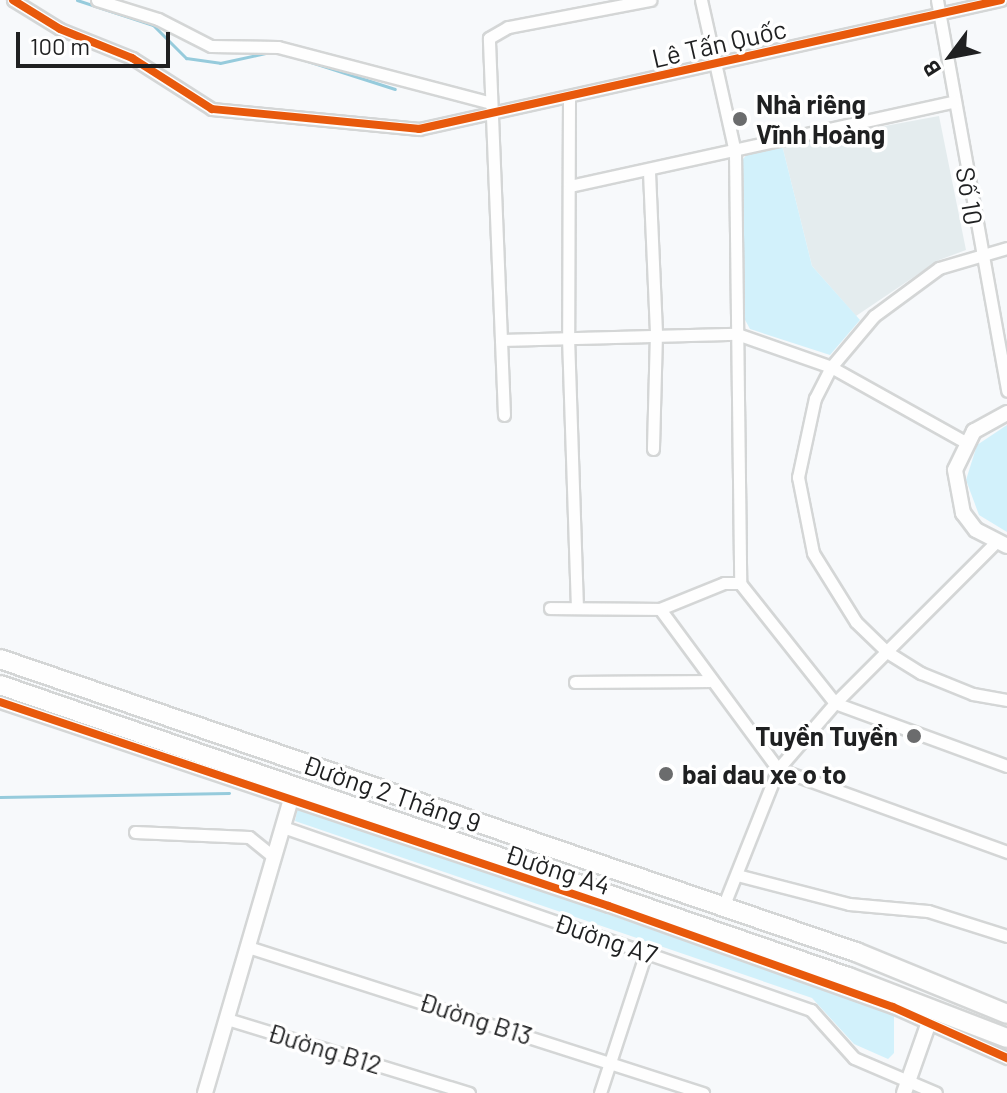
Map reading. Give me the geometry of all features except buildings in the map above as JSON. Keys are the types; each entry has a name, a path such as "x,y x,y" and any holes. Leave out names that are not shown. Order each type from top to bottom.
{"highway":[{"name":"Đường 2 Tháng 9","path":"0,659 856,952 1007,1014"},
{"name":"Đường 2 Tháng 9","path":"0,685 848,977 1007,1038"}],"street":[{"name":"Lê Tấn Quốc","path":"13,0 60,29 132,58 212,109 419,129 491,108 569,98 1001,0"},
{"path":"97,0 158,19 211,46 278,47 491,108"},
{"path":"504,415 487,46 497,31 650,0"},
{"path":"701,0 735,152 740,583 835,703 1007,766"},
{"name":"Số 10","path":"937,0 978,254 1007,391"},
{"path":"569,98 568,337 577,608"},
{"path":"570,186 649,172 955,101"},
{"path":"649,172 656,333 653,449"},
{"path":"1007,248 978,254 909,286 874,316 831,367 805,427 798,477 804,524 839,601 887,652 943,684 1007,700"},
{"path":"501,340 656,333 737,334 831,367 965,442"},
{"path":"993,335 1007,333"},
{"path":"723,907 778,769 835,703 1001,544 970,522 956,492 955,470 965,442 991,418 1007,413"},
{"path":"550,608 660,609 724,583 740,583"},
{"path":"660,609 709,681 778,769 1007,852"},
{"path":"575,682 709,681"},
{"name":"Đường A4","path":"0,702 290,802 609,906 893,1007 1007,1058"},
{"path":"205,1093 290,802"},
{"name":"Đường A7","path":"283,827 811,1010 854,1058 906,1088 936,1093"},
{"path":"135,832 249,837 274,857"},
{"path":"737,875 849,904 928,911 1007,936"},
{"name":"Đường B13","path":"248,947 703,1093"},
{"path":"600,1093 646,952"},
{"name":"Đường B12","path":"227,1019 469,1093"},
{"path":"906,1088 928,1025"}],"shaded area":[{"path":"939,116 966,250 939,260 856,316 812,266 782,145"},
{"path":"782,145 812,266 860,320 830,355 750,329 744,318 743,159 749,152"},
{"path":"1007,425 1007,532 979,515 966,480 977,445"},
{"path":"298,806 894,1014 894,1053 888,1059 854,1044 812,998 295,821"}],"waterway":[{"path":"77,0 153,25 186,58 220,63 270,52"},
{"path":"292,56 395,89"},
{"path":"0,797 229,793"}],"cycle path":[{"path":"13,0 60,29 132,58 212,109 419,129 1001,0"},
{"path":"0,702 609,906 893,1007 1007,1058"}],"place":[{"name":"Nhà riêng Vĩnh Hoàng","path":"740,119"},
{"name":"Tuyền Tuyền","path":"914,736"},
{"name":"bai dau xe o to","path":"666,774"}]}
